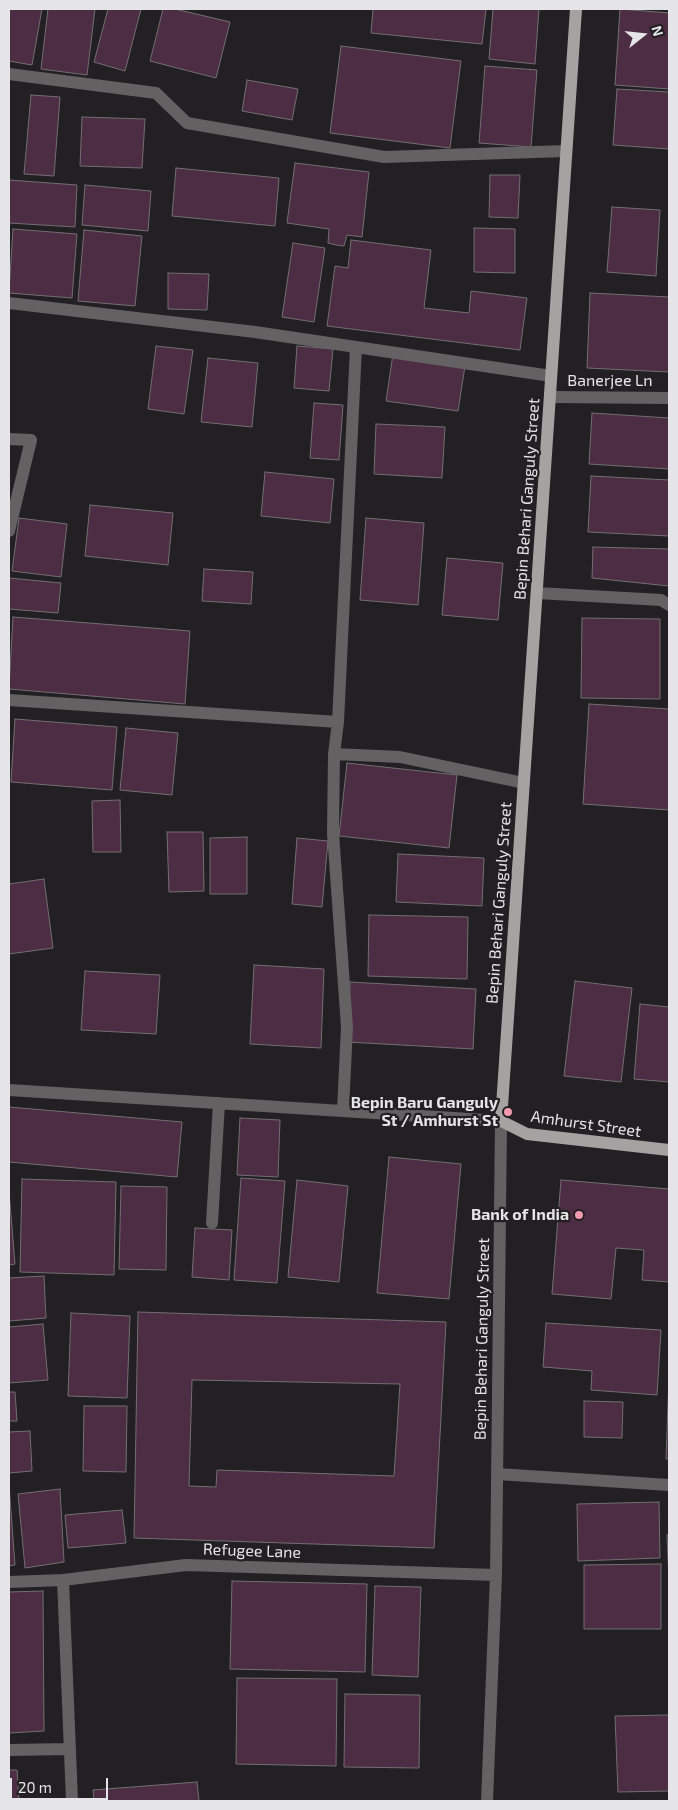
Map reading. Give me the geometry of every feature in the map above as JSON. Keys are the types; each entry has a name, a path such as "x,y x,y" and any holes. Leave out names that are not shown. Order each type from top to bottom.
{"main road":[{"name":"Bepin Behari Ganguly Street","path":"501,1120 576,9"},
{"name":"Amhurst Street","path":"501,1120 527,1134 669,1150"}],"street":[{"path":"9,74 156,93 187,123 384,157 566,151"},
{"path":"9,303 255,332 551,376"},
{"path":"343,1110 347,1027 332,833 334,754 338,722 356,347"},
{"name":"Banerjee Ln","path":"550,397 669,398"},
{"path":"9,439 31,440 9,531"},
{"path":"537,593 661,600 669,605"},
{"path":"9,700 338,722"},
{"path":"334,754 400,757 524,783"},
{"path":"9,1090 501,1120"},
{"path":"212,1223 219,1103"},
{"name":"Bepin Behari Ganguly Street","path":"487,1801 496,1575 501,1120"},
{"path":"497,1474 669,1485"},
{"name":"Refugee Lane","path":"9,1582 63,1580 186,1565 496,1575"},
{"path":"63,1580 72,1801"},
{"path":"9,1750 69,1750"}],"building":[{"path":"9,9 42,9 32,65 9,61"},
{"path":"48,9 95,9 87,75 41,69"},
{"path":"108,9 141,9 125,71 94,62"},
{"path":"163,9 175,9 230,22 216,78 150,61"},
{"path":"373,9 486,9 482,44 371,33"},
{"path":"493,9 539,9 535,64 489,59"},
{"path":"620,9 669,13 669,89 615,85"},
{"path":"341,46 461,61 450,148 330,133"},
{"path":"485,66 537,70 531,147 479,143"},
{"path":"247,80 298,89 292,120 242,111"},
{"path":"617,89 669,92 669,149 613,145"},
{"path":"31,95 60,97 54,176 24,174"},
{"path":"82,117 145,119 142,168 80,166"},
{"path":"295,163 369,172 362,237 347,235 344,246 336,245 328,243 329,229 287,223"},
{"path":"176,168 279,178 275,226 172,216"},
{"path":"490,175 520,175 518,218 489,217"},
{"path":"9,180 77,185 75,227 9,223"},
{"path":"85,185 151,191 148,231 82,225"},
{"path":"612,207 660,210 656,276 607,272"},
{"path":"474,228 515,229 515,273 474,272"},
{"path":"13,229 77,234 72,298 9,293"},
{"path":"84,230 142,236 135,306 78,301"},
{"path":"351,240 431,250 424,308 469,313 471,291 527,298 520,350 327,326 335,266 348,268"},
{"path":"293,243 325,248 314,322 282,317"},
{"path":"168,273 209,274 207,310 168,309"},
{"path":"590,293 669,297 669,372 587,368"},
{"path":"156,346 193,350 184,414 148,409"},
{"path":"297,346 333,349 329,391 294,388"},
{"path":"393,354 465,366 458,411 386,401"},
{"path":"208,358 258,363 252,427 201,422"},
{"path":"314,403 343,405 339,460 310,458"},
{"path":"592,413 669,418 669,469 589,464"},
{"path":"376,424 445,427 442,478 374,474"},
{"path":"265,472 334,479 330,523 261,516"},
{"path":"591,476 669,480 669,536 588,532"},
{"path":"90,505 173,513 168,565 85,556"},
{"path":"19,518 67,524 61,577 12,571"},
{"path":"366,518 424,523 418,605 360,600"},
{"path":"593,547 669,549 669,586 592,578"},
{"path":"447,558 503,563 498,620 442,615"},
{"path":"204,569 253,572 251,604 202,601"},
{"path":"9,578 61,583 58,613 9,609"},
{"path":"13,617 190,631 185,704 9,689"},
{"path":"582,618 660,619 660,699 581,698"},
{"path":"589,704 669,709 669,810 583,804"},
{"path":"15,719 117,727 112,790 11,782"},
{"path":"126,728 178,733 172,795 120,790"},
{"path":"347,763 457,775 449,848 339,836"},
{"path":"120,800 121,852 93,852 92,801"},
{"path":"167,832 203,832 204,891 169,892"},
{"path":"247,837 247,894 210,894 210,838"},
{"path":"297,838 328,841 322,907 292,904"},
{"path":"398,854 484,858 482,906 396,902"},
{"path":"44,879 53,948 9,954 9,884"},
{"path":"369,915 468,917 467,979 368,976"},
{"path":"254,965 324,969 321,1048 250,1044"},
{"path":"85,971 160,975 156,1034 81,1030"},
{"path":"575,981 632,988 621,1082 564,1076"},
{"path":"350,982 476,989 473,1049 347,1042"},
{"path":"640,1004 669,1007 669,1082 634,1079"},
{"path":"9,1107 182,1122 177,1177 9,1162"},
{"path":"240,1118 280,1120 278,1177 237,1175"},
{"path":"389,1157 461,1164 449,1299 377,1293"},
{"path":"241,1178 285,1181 277,1283 234,1280"},
{"path":"22,1179 116,1182 114,1275 20,1272"},
{"path":"297,1180 348,1186 339,1282 288,1277"},
{"path":"561,1180 669,1189 669,1282 642,1280 644,1250 616,1248 611,1299 552,1294"},
{"path":"121,1186 167,1187 166,1270 119,1269"},
{"path":"9,1191 15,1264 9,1265"},
{"path":"195,1228 232,1230 229,1280 192,1277"},
{"path":"44,1276 46,1318 9,1321 9,1278"},
{"path":"138,1312 446,1322 434,1548 134,1538","holes":["192,1380 400,1384 394,1476 217,1470 216,1487 189,1486"]},
{"path":"71,1313 130,1316 127,1398 68,1396"},
{"path":"546,1323 661,1330 657,1395 591,1390 592,1371 543,1367"},
{"path":"43,1324 48,1380 9,1383 9,1327"},
{"path":"669,1377 669,1459 666,1459"},
{"path":"9,1392 15,1392 17,1421 9,1421"},
{"path":"584,1401 623,1402 622,1438 584,1437"},
{"path":"84,1406 127,1406 126,1472 83,1471"},
{"path":"30,1431 32,1471 9,1473 9,1432"},
{"path":"9,1485 15,1565 9,1566"},
{"path":"60,1489 64,1562 25,1568 18,1494"},
{"path":"659,1502 660,1558 578,1561 577,1504"},
{"path":"122,1510 126,1543 68,1548 65,1515"},
{"path":"669,1534 669,1581 667,1535"},
{"path":"661,1564 661,1629 584,1629 584,1565"},
{"path":"232,1581 367,1584 365,1672 230,1669"},
{"path":"375,1586 421,1587 418,1677 372,1675"},
{"path":"43,1591 44,1731 9,1733 9,1592"},
{"path":"237,1678 337,1679 336,1766 236,1764"},
{"path":"345,1694 420,1695 419,1768 344,1767"},
{"path":"669,1715 669,1791 618,1792 615,1716"},
{"path":"9,1770 17,1770 19,1801 9,1801"},
{"path":"197,1782 199,1801 94,1801 93,1790"}],"place":[{"name":"Bepin Baru Ganguly St / Amhurst St","path":"508,1112"},
{"name":"Bank of India","path":"579,1215"}]}
